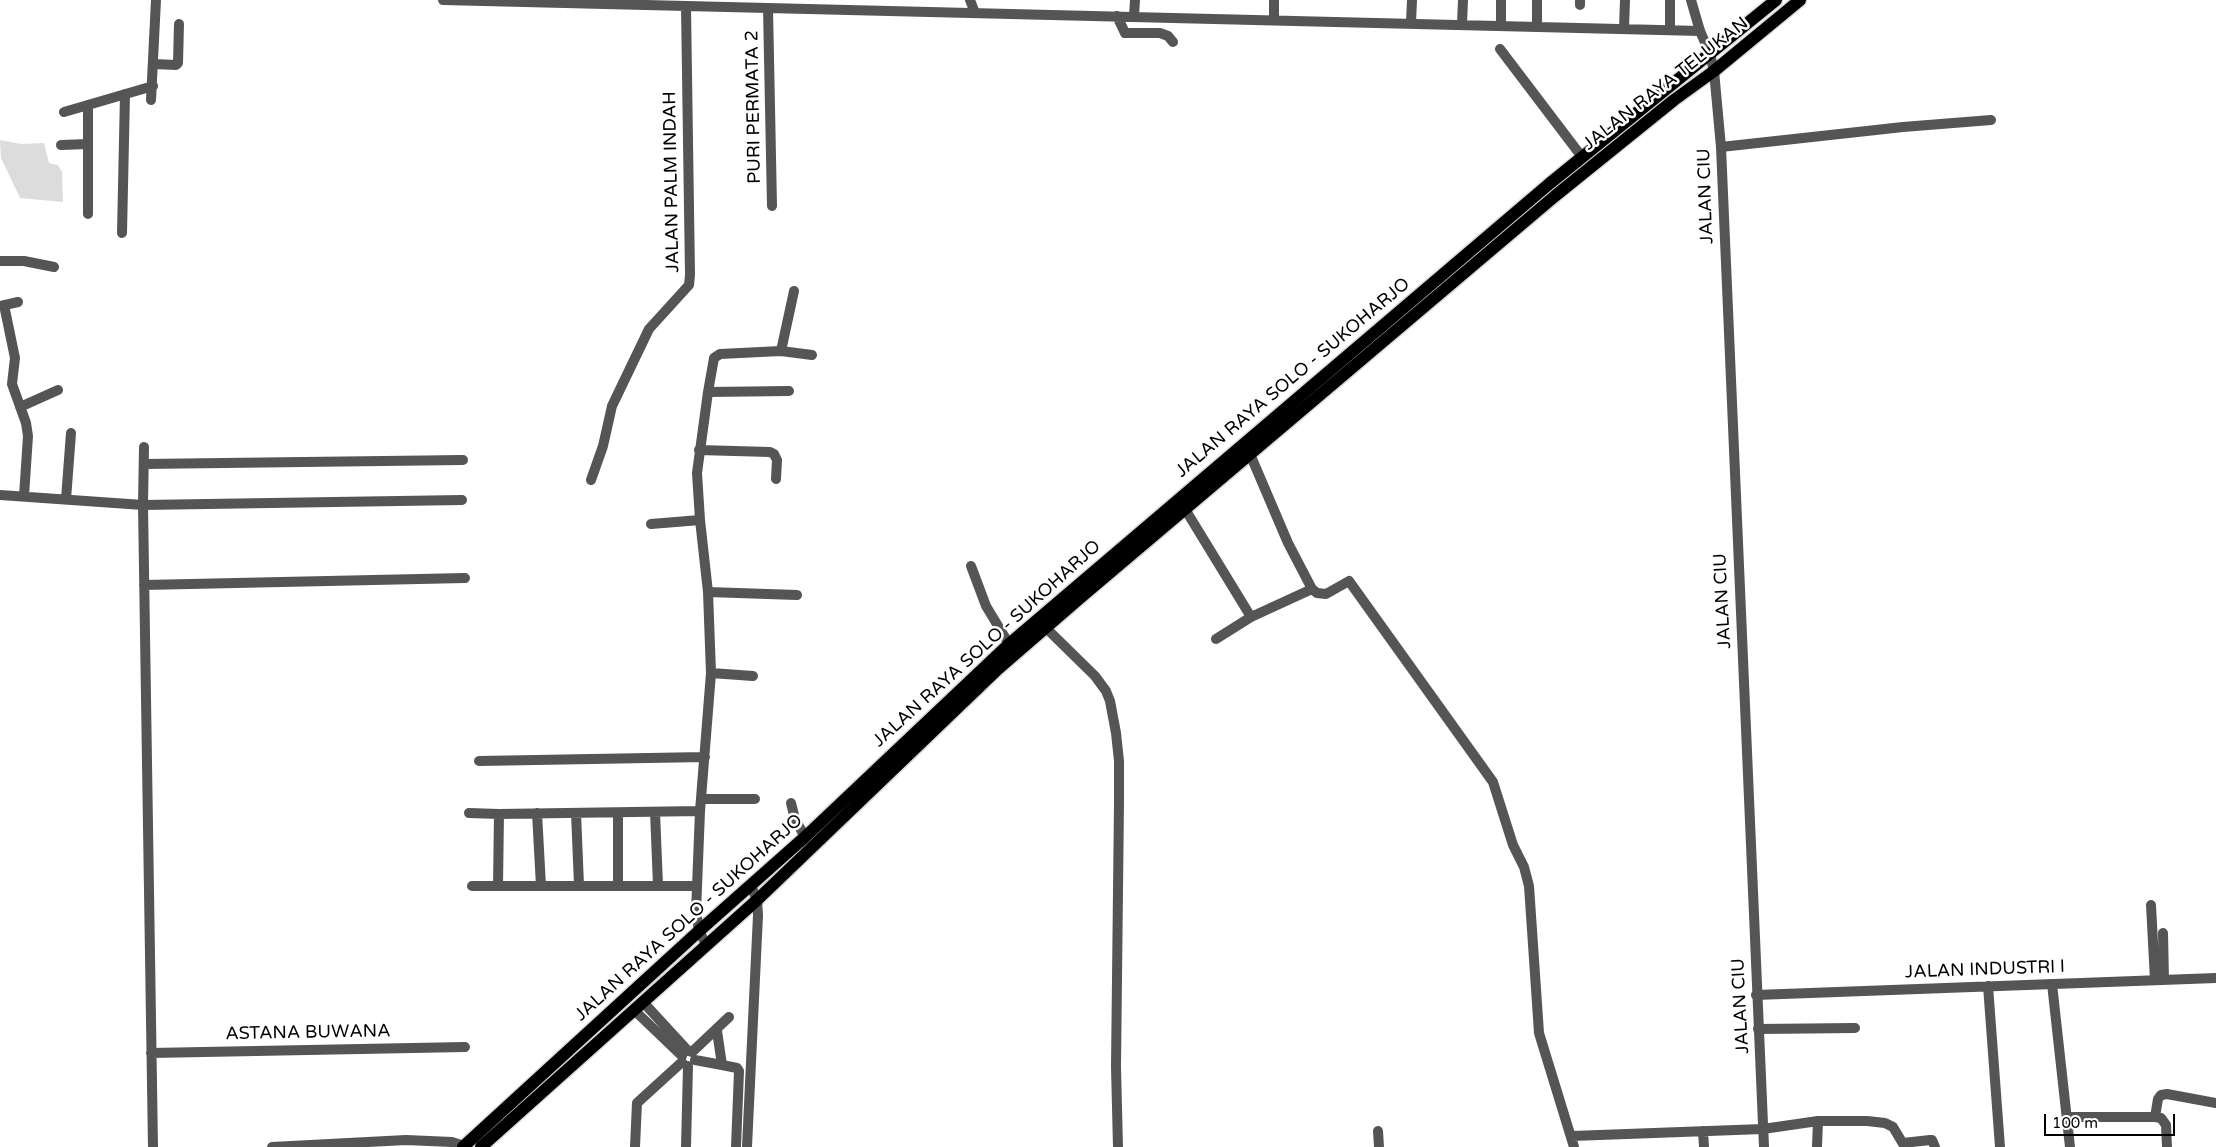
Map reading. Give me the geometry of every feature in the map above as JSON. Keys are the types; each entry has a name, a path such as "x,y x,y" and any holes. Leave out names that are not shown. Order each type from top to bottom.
{"main road":[{"name":"JALAN RAYA TELUKAN","path":"1549,184 1776,0"},
{"name":"JALAN RAYA TELUKAN","path":"1555,196 1674,100 1714,71 1800,0"},
{"name":"JALAN RAYA SOLO - SUKOHARJO","path":"463,1146 805,837 1009,644 1102,571 1549,184"},
{"name":"JALAN RAYA SOLO - SUKOHARJO","path":"1102,571 1185,509 1555,196"},
{"path":"1497,228 1506,239"},
{"name":"JALAN RAYA SOLO - SUKOHARJO","path":"480,1147 757,900 998,669 1046,628 1076,593"}],"street":[{"path":"152,100 156,0"},
{"path":"443,0 737,4 768,8 1700,31"},
{"path":"970,0 976,13"},
{"path":"1134,16 1135,0"},
{"path":"1274,0 1274,19"},
{"path":"1411,23 1412,0"},
{"path":"1462,24 1463,0"},
{"path":"1501,0 1501,26"},
{"path":"1536,26 1537,0"},
{"path":"1624,29 1625,0"},
{"path":"1670,0 1670,30"},
{"name":"JALAN CIU","path":"1691,0 1714,71 1721,147 1764,1147"},
{"name":"JALAN PALM INDAH","path":"591,480 603,446 612,406 649,329 689,285 692,4"},
{"name":"PURI PERMATA 2","path":"768,8 772,206"},
{"path":"1117,16 1126,34 1160,33 1168,36 1173,42"},
{"path":"154,64 176,65 178,63 180,24"},
{"path":"1500,49 1582,157"},
{"path":"64,112 152,86"},
{"path":"122,233 125,94"},
{"path":"88,105 88,214"},
{"path":"1721,147 1903,127 1991,120"},
{"path":"61,145 88,144"},
{"path":"0,261 24,261 54,267"},
{"path":"781,351 794,291"},
{"path":"18,302 2,306 15,358 12,382 26,422 28,436 24,496"},
{"path":"706,944 699,931 696,912 700,811 711,673 708,592 697,473 714,358 720,354 781,351 812,355"},
{"path":"20,407 58,390"},
{"path":"708,392 789,391"},
{"path":"66,499 71,433"},
{"path":"144,447 142,505 153,1147"},
{"path":"699,450 770,452 776,456 776,479"},
{"path":"1250,454 1288,543 1312,589 1321,595 1326,594 1349,581 1494,782 1513,845 1524,867 1529,886 1539,1033 1574,1147"},
{"path":"144,464 463,460"},
{"path":"0,495 142,505 462,500"},
{"path":"1185,509 1251,617"},
{"path":"651,524 700,520"},
{"path":"972,566 986,606 1009,644"},
{"path":"144,585 465,578"},
{"path":"1216,639 1251,617 1312,589"},
{"path":"708,592 797,595"},
{"path":"1046,628 1095,676 1106,691 1110,701 1116,733 1119,794 1116,1067 1118,1147"},
{"path":"711,673 752,676"},
{"path":"479,761 705,757"},
{"path":"701,799 755,798"},
{"path":"791,803 795,819 805,837"},
{"path":"469,813 700,811"},
{"path":"655,812 658,885"},
{"path":"537,813 541,886"},
{"path":"576,813 579,885"},
{"path":"618,813 618,885"},
{"path":"498,886 499,814"},
{"path":"472,886 697,886"},
{"path":"747,1147 758,933 757,900 751,886"},
{"path":"2151,905 2160,980"},
{"path":"2160,980 2163,933"},
{"name":"JALAN INDUSTRI I","path":"1756,995 2216,978"},
{"path":"2052,984 2070,1147"},
{"path":"1988,986 2000,1147"},
{"path":"638,1006 688,1058 737,1068 739,1071 736,1147"},
{"path":"635,1147 637,1103 688,1058 729,1017"},
{"path":"1758,1029 1855,1028"},
{"path":"716,1031 722,1065"},
{"name":"ASTANA BUWANA","path":"151,1053 465,1047"},
{"path":"686,1147 688,1058"},
{"path":"2155,1118 2161,1094 2174,1094 2216,1103"},
{"path":"2066,1117 2160,1118 2166,1125 2167,1147"},
{"path":"1572,1136 1763,1129 1818,1122 1867,1121 1885,1123 1892,1127 1904,1145 1932,1140 1935,1147"},
{"path":"1817,1147 1818,1122"},
{"path":"1378,1131 1379,1147"},
{"path":"1703,1131 1704,1147"},
{"path":"272,1147 406,1140 438,1141 463,1146"}],"shaded area":[{"path":"0,140 21,144 44,143 49,163 58,165 62,172 63,202 20,198 1,158"}]}
